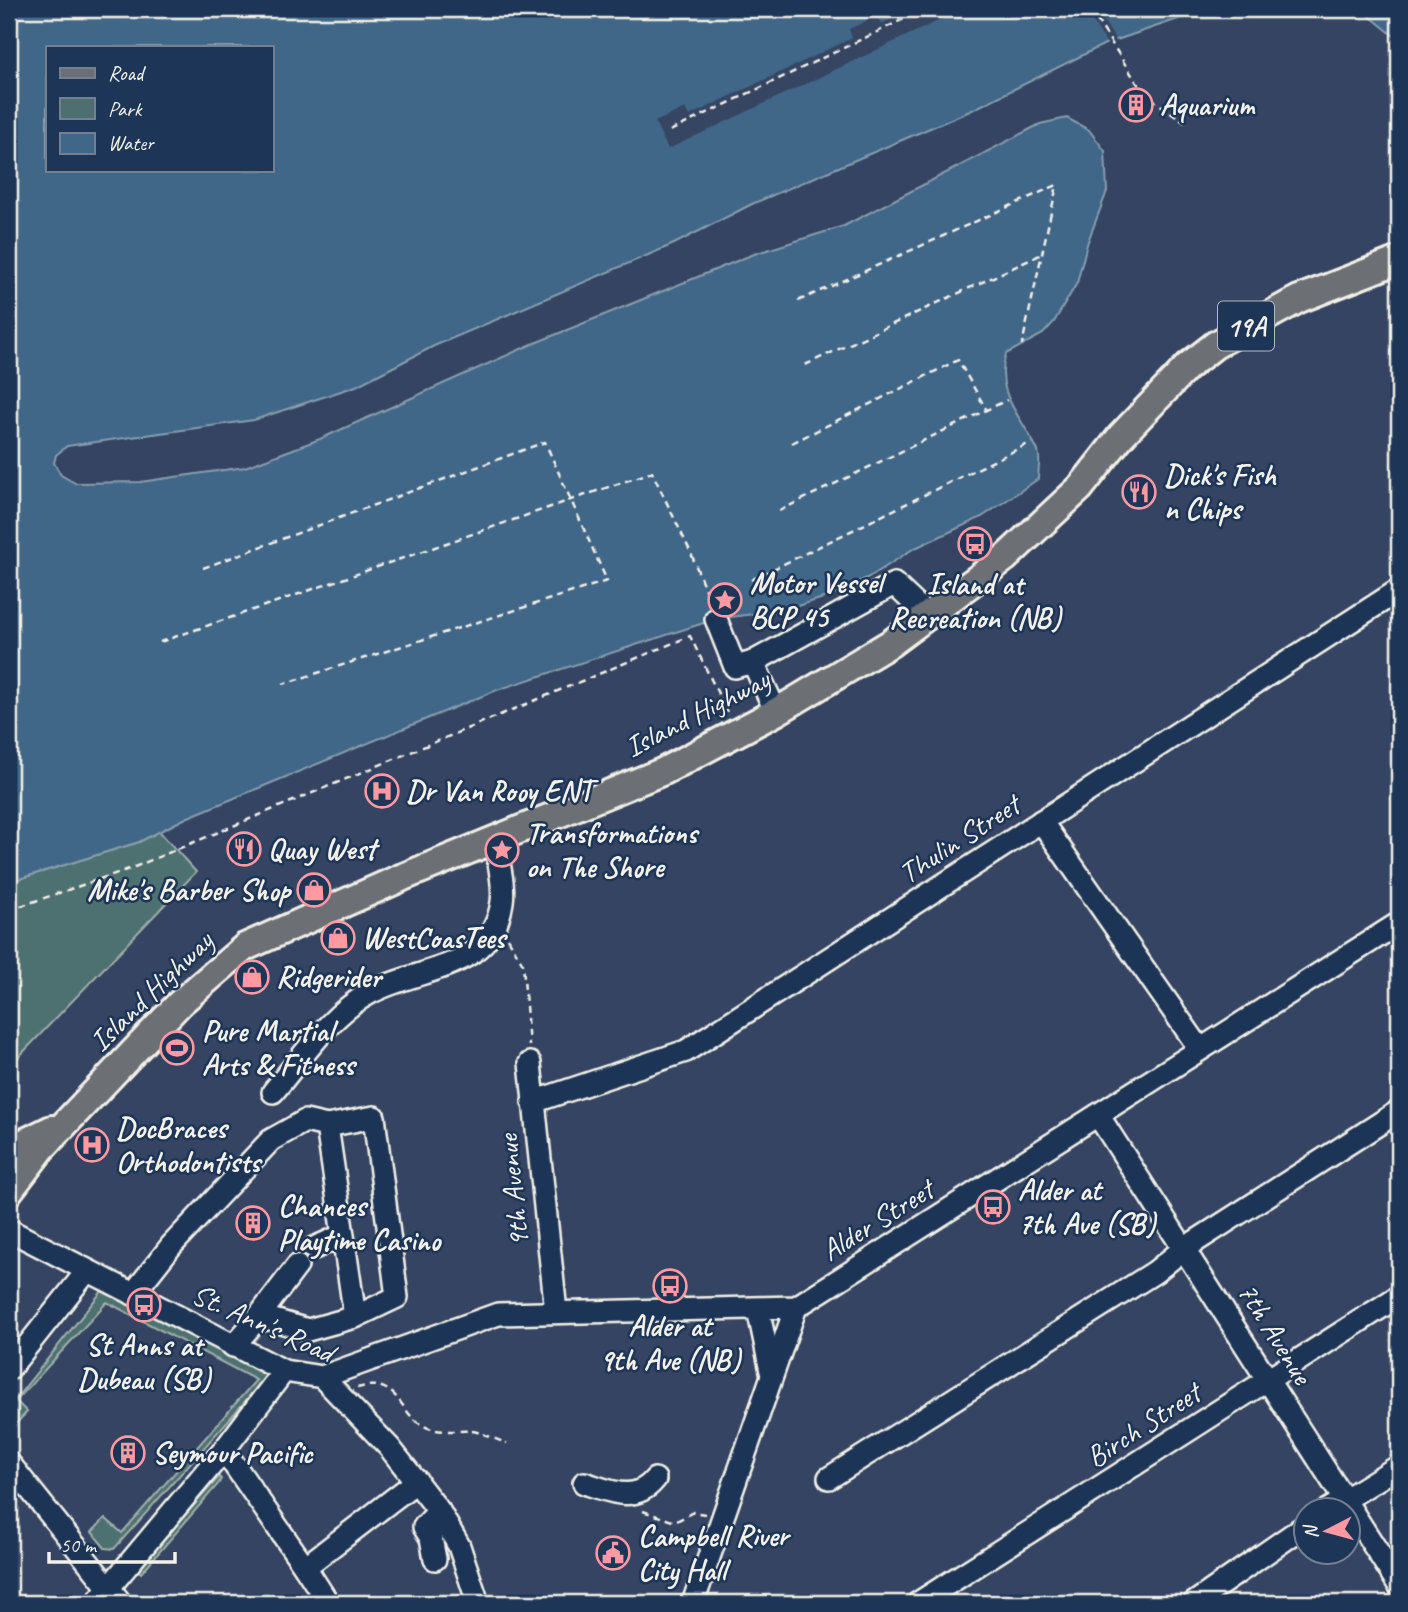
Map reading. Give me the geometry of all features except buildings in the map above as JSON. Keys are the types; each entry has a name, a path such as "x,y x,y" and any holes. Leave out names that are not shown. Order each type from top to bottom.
{"main road":[{"name":"Island Highway","path":"9,1191 66,1122 180,1003 245,947 495,839 664,771 776,712 891,643 1005,558 1080,488 1121,436 1188,366 1215,345 1298,299 1399,260"},
{"path":"9,1150 66,1122"}],"street":[{"path":"716,619 735,667 753,662 894,584 928,616"},
{"name":"Thulin Street","path":"533,1102 686,1051 1399,590"},
{"path":"753,662 776,712"},
{"path":"1041,821 1200,1048"},
{"path":"273,1092 333,1021 370,993 470,956 493,935 502,901 495,839"},
{"name":"Alder Street","path":"322,1377 498,1314 796,1307 1399,923"},
{"name":"9th Avenue","path":"530,1063 556,1312"},
{"path":"829,1478 1155,1272 1185,1248 1399,1111"},
{"name":"7th Avenue","path":"1098,1115 1268,1380 1333,1496"},
{"path":"133,1294 171,1247 271,1140 305,1121 327,1126 374,1116 397,1297 355,1317 308,1330 267,1318 253,1324"},
{"path":"327,1126 341,1236 355,1317"},
{"name":"St. Ann's Road","path":"9,1230 284,1371 322,1377 340,1392 417,1481 439,1511 459,1546 478,1603"},
{"path":"314,1248 341,1236"},
{"path":"233,1346 297,1266"},
{"path":"9,1369 87,1271"},
{"name":"Birch Street","path":"918,1603 1399,1296"},
{"path":"693,1603 796,1307"},
{"path":"758,1309 772,1373"},
{"path":"9,1464 108,1599 284,1371"},
{"path":"224,1450 328,1603"},
{"path":"1350,1496 1399,1466"},
{"path":"584,1483 625,1495 647,1489 655,1479"},
{"path":"305,1567 417,1481"},
{"path":"435,1559 431,1538 424,1527 439,1511"},
{"path":"1194,1603 1292,1535"},
{"name":"7th Avenue","path":"1362,1537 1399,1585"}],"path":[{"path":"670,131 925,9"},
{"path":"1090,9 1137,83 1156,102 1185,122"},
{"path":"798,301 1057,185 1022,345"},
{"path":"805,365 1042,254"},
{"path":"792,443 958,360 986,410"},
{"path":"779,512 1007,400"},
{"path":"203,568 545,442 607,581 283,684"},
{"path":"751,580 1032,442"},
{"path":"160,642 652,472 691,554 716,619"},
{"path":"9,910 132,868 690,636 737,732"},
{"path":"495,928 512,941 523,964 530,1063"},
{"path":"340,1392 371,1384 403,1402 421,1425 451,1433 472,1431 508,1443"},
{"path":"638,1508 675,1522 693,1512 722,1517"}],"green space":[{"path":"159,831 196,872 9,1067 9,882 139,842"},
{"path":"102,1291 206,1344 209,1339 272,1371 114,1549 105,1548 92,1532 105,1518 122,1533 256,1380 107,1302 16,1401 27,1412 12,1428 9,1423 9,1407"},
{"path":"219,1477 219,1483 141,1573 137,1569"}],"water":[{"path":"9,9 1221,9 1190,15 1105,44 970,111 752,204 674,244 434,346 356,386 254,420 67,446 56,455 54,463 61,475 75,483 140,482 245,467 320,439 530,345 754,254 844,226 1040,124 1067,118 1089,130 1105,151 1107,191 1087,244 1077,283 1054,322 1043,334 1006,354 1003,368 1004,382 1012,406 1038,451 1038,479 982,517 913,549 873,575 830,596 784,610 716,619 497,690 186,818 139,842 9,882"},
{"path":"1361,9 1399,9 1399,40"}],"pier":[{"path":"914,9 963,9 668,149 655,122 685,108 689,116 852,38 849,29 877,16 881,24"},
{"path":"1085,9 1096,9 1118,44 1109,47"}],"place":[{"name":"Aquarium","path":"1136,105"},
{"name":"Dick's Fish n Chips","path":"1139,492"},
{"name":"Island at Recreation (NB)","path":"975,544"},
{"name":"Motor Vessel BCP 45","path":"725,600"},
{"name":"Dr Van Rooy ENT","path":"382,791"},
{"name":"Quay West","path":"244,849"},
{"name":"Transformations on The Shore","path":"502,850"},
{"name":"Mike's Barber Shop","path":"314,890"},
{"name":"WestCoasTees","path":"338,938"},
{"name":"Ridgerider","path":"252,977"},
{"name":"Pure Martial Arts & Fitness","path":"177,1048"},
{"name":"DocBraces Orthodontists","path":"92,1145"},
{"name":"Alder at 7th Ave (SB)","path":"993,1207"},
{"name":"Chances Playtime Casino","path":"253,1223"},
{"name":"Alder at 9th Ave (NB)","path":"670,1286"},
{"name":"St Anns at Dubeau (SB)","path":"144,1305"},
{"name":"Seymour Pacific","path":"128,1453"},
{"name":"Campbell River City Hall","path":"613,1553"}]}
